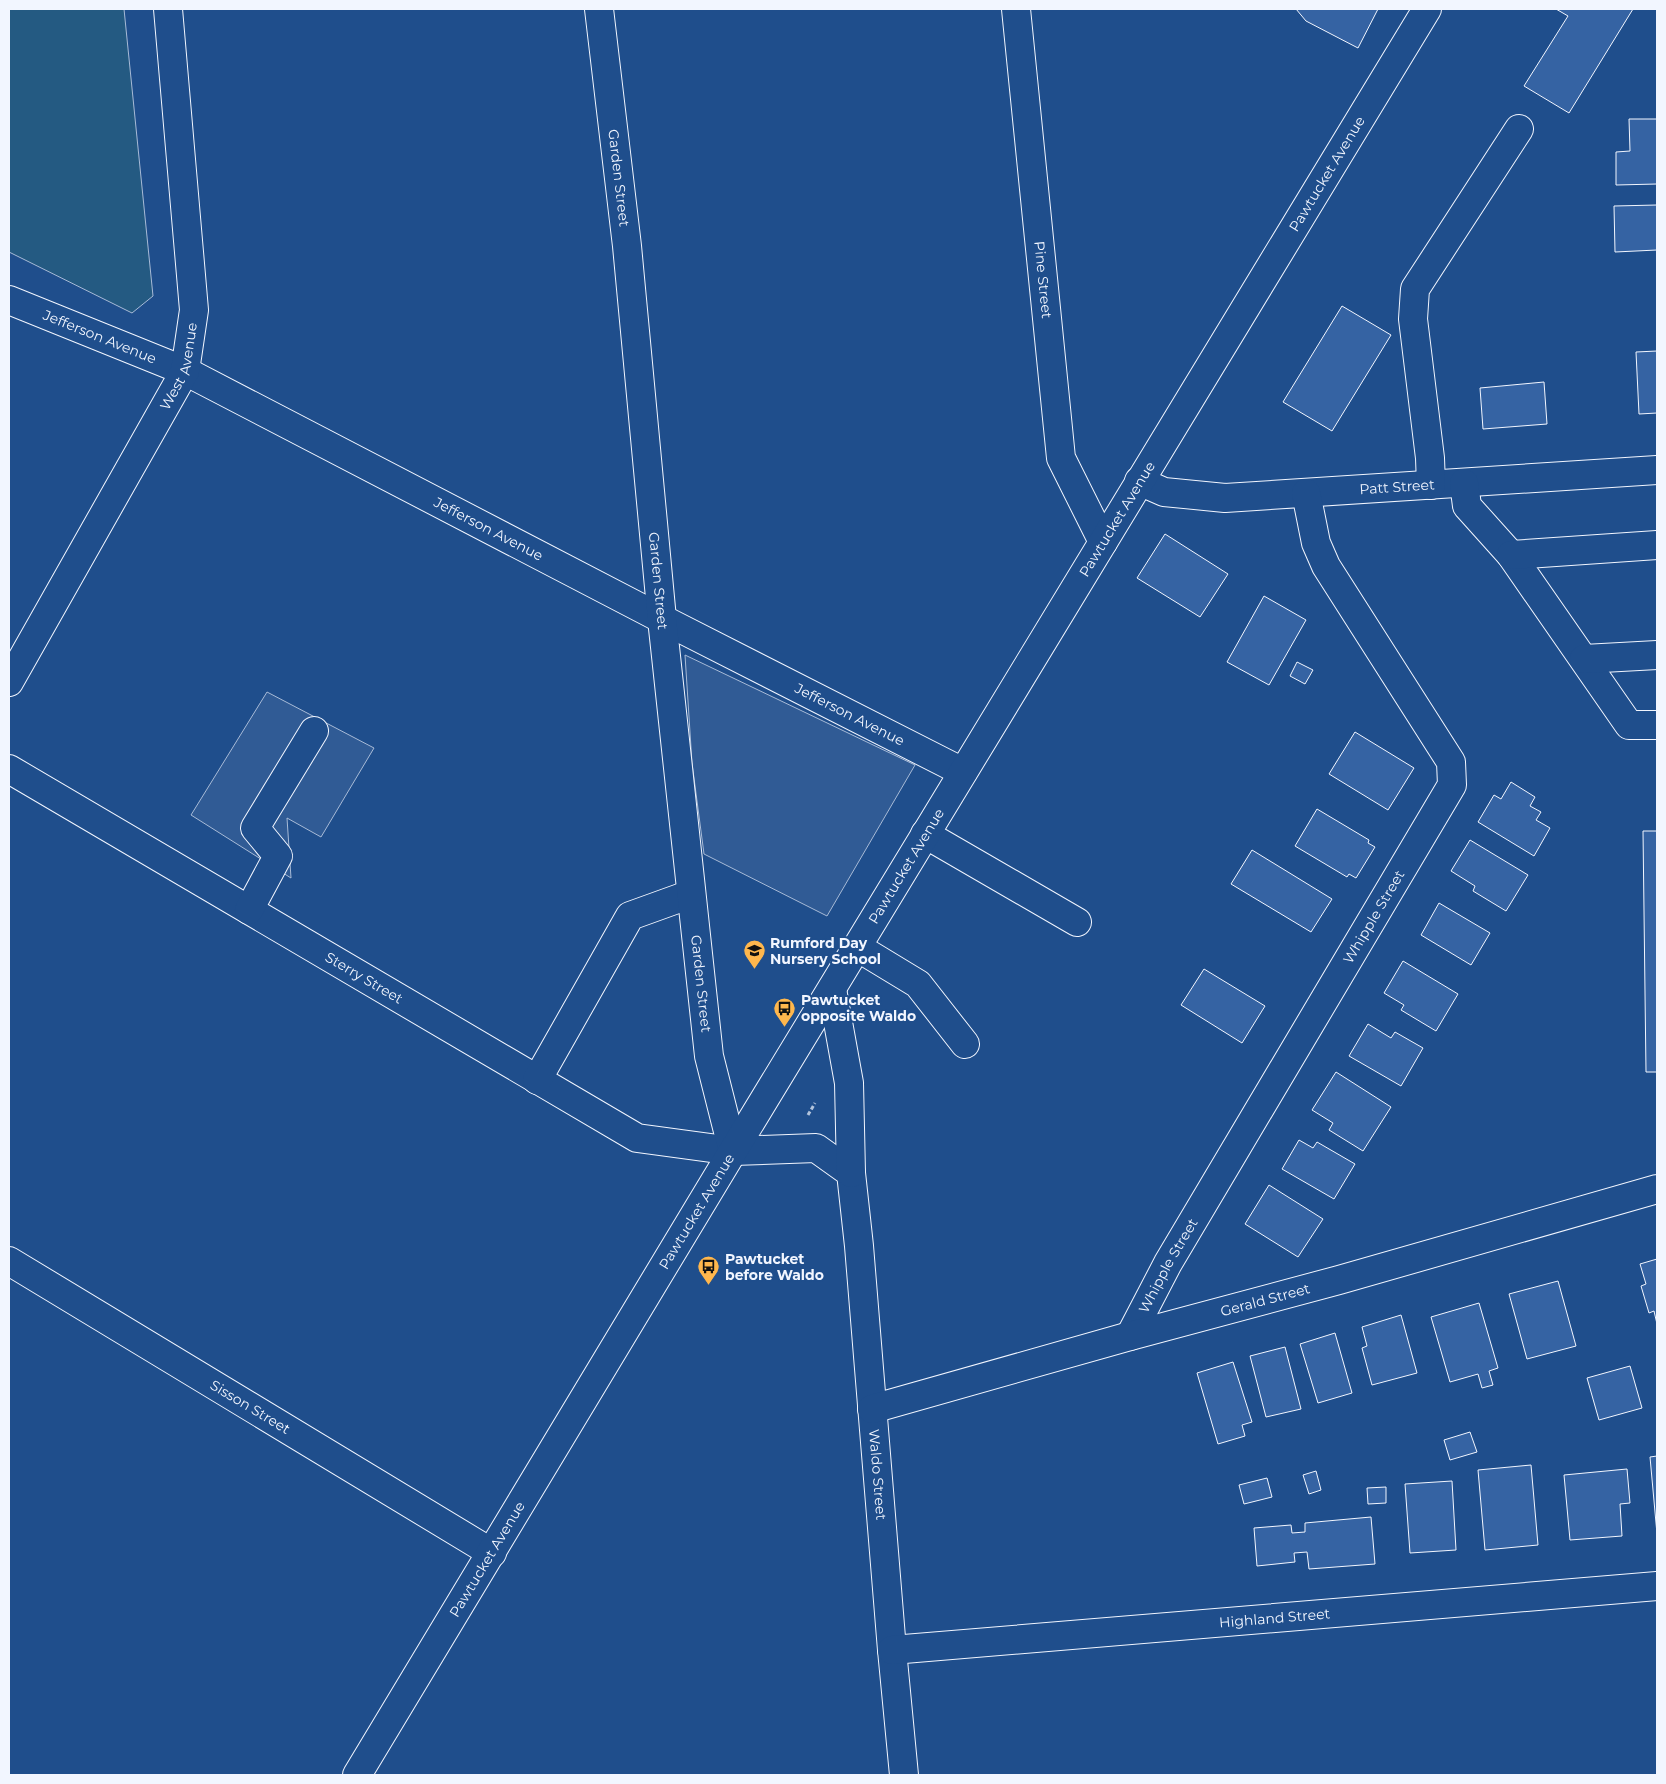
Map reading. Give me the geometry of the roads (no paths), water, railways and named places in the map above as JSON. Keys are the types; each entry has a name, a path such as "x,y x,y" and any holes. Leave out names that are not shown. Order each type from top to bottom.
{"street":[{"name":"West Avenue","path":"9,682 185,371 194,310 168,9"},
{"name":"Garden Street","path":"599,9 627,246 662,619 709,1056 733,1151"},
{"name":"Pine Street","path":"1016,9 1061,458 1103,542"},
{"name":"Pawtucket Avenue","path":"357,1775 925,834 1427,9"},
{"path":"1431,485 1430,458 1413,319 1415,288 1519,129"},
{"name":"Jefferson Avenue","path":"9,300 185,371 662,619 963,772"},
{"name":"Patt Street","path":"1139,481 1164,492 1225,498 1657,470"},
{"path":"1464,483 1467,506 1511,555 1629,725 1657,725"},
{"name":"Whipple Street","path":"1130,1336 1168,1263 1452,785 1451,762 1326,566 1316,542 1306,493"},
{"path":"1511,555 1657,545"},
{"path":"1584,659 1657,655"},
{"path":"249,910 278,856 255,828 314,731"},
{"name":"Sterry Street","path":"9,769 637,1138 733,1151"},
{"path":"925,834 1077,922"},
{"path":"537,1080 630,916 691,894"},
{"path":"857,947 918,984 964,1044"},
{"name":"Waldo Street","path":"832,989 849,1084 851,1173 859,1246 904,1775"},
{"path":"733,1151 816,1148 851,1173"},
{"name":"Gerald Street","path":"872,1409 1130,1336 1340,1280 1657,1189"},
{"name":"Sisson Street","path":"9,1261 492,1553"},
{"name":"Highland Street","path":"892,1650 1657,1586"}],"place":[{"name":"Rumford Day Nursery School","path":"754,970"},
{"name":"Pawtucket opposite Waldo","path":"785,1027"},
{"name":"Pawtucket before Waldo","path":"709,1286"}]}
